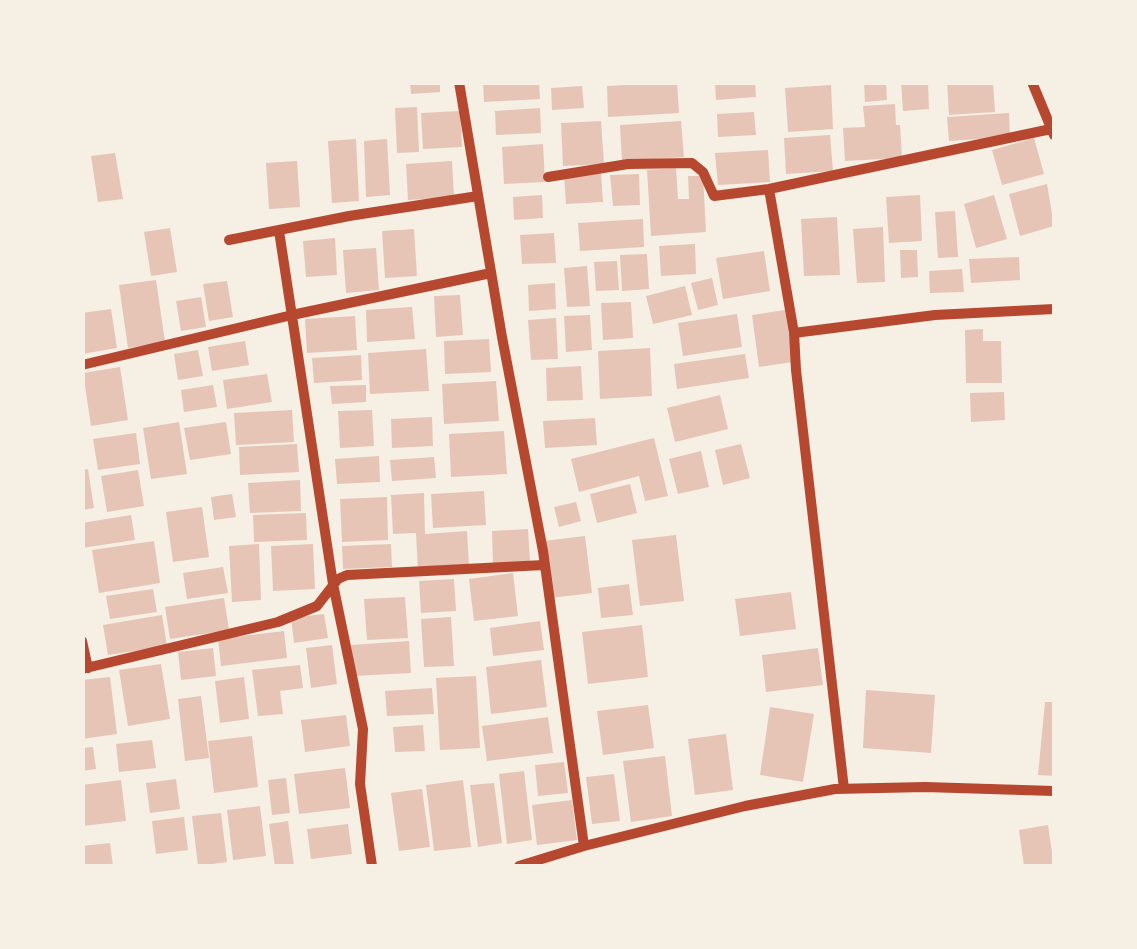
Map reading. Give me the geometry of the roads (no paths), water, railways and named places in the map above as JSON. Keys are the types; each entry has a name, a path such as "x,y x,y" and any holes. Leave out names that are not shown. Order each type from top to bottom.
{"street":[{"path":"458,82 544,565 584,846"},
{"path":"548,178 628,164 692,163 703,172 714,196 769,189 1053,132 1032,82"},
{"path":"769,189 794,333 844,789"},
{"path":"229,240 478,196"},
{"path":"279,230 333,584 363,729 360,784 372,866"},
{"path":"82,366 292,314 491,273"},
{"path":"794,333 935,314 1054,309"},
{"path":"82,641 85,668 278,622 316,606 333,584 347,575 544,565"},
{"path":"518,866 745,806 844,789 1054,791"}]}
